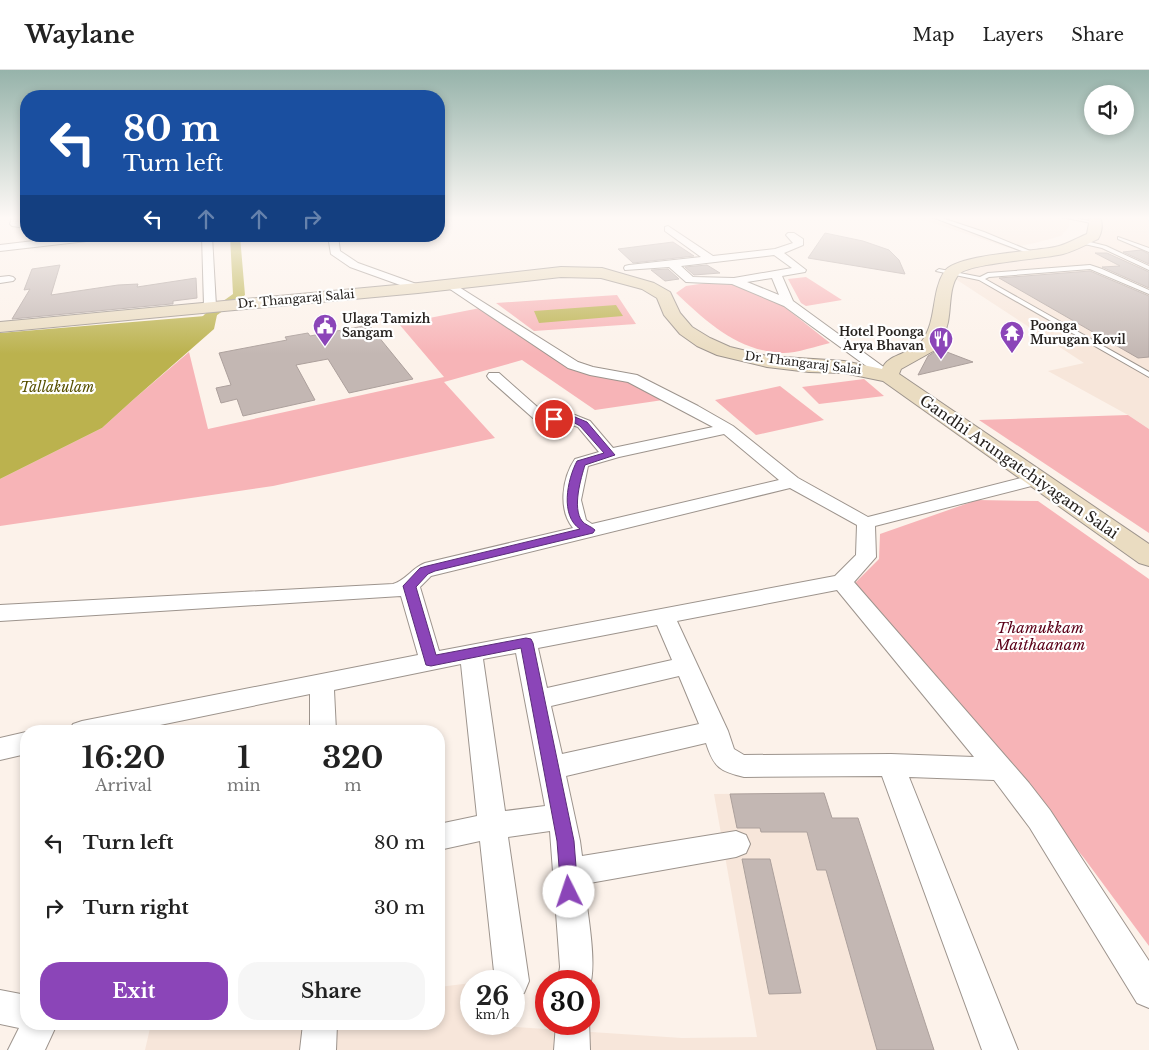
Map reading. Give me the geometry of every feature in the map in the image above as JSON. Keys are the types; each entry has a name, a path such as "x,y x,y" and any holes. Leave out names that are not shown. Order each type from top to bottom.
{"street":[{"path":"211,263 217,306"},
{"path":"351,263 418,288"},
{"path":"629,268 685,263"},
{"path":"672,264 690,280 734,281 801,270 791,263"},
{"path":"734,281 788,303 889,376 892,366 929,346 939,324 946,285 945,272 967,263"},
{"name":"Dr. Thangaraj Salai","path":"0,327 451,285 561,272 602,273 648,286 664,294 668,307 691,336 728,353 775,362 844,367 889,376"},
{"path":"776,275 788,303"},
{"path":"451,285 573,365 590,371 632,378 727,429 792,482 866,523 1037,479"},
{"path":"494,376 538,415 554,419 575,420 584,424 610,455"},
{"name":"Gandhi Arungatchiyagam Salai","path":"889,376 1149,557"},
{"path":"589,530 577,522 574,513 573,488 581,464 610,455 727,429"},
{"path":"0,614 395,591 409,586 424,571 432,568 792,482"},
{"path":"112,725 471,653 842,582 866,557 866,523"},
{"path":"842,582 1019,791 1040,819 1149,991"},
{"path":"409,586 431,661"},
{"path":"664,617 715,732 723,756 732,763 744,766 891,766 999,769"},
{"path":"526,643 566,841 576,970"},
{"path":"471,653 491,826 511,970"},
{"path":"538,700 686,666"},
{"path":"322,683 322,725"},
{"path":"551,768 715,732"},
{"path":"0,749 20,744"},
{"path":"891,766 1000,1050"},
{"path":"445,836 491,826 560,817"},
{"path":"568,873 736,844"},
{"path":"0,1007 20,1011"},
{"path":"26,1050 37,1030"},
{"path":"318,1050 320,1030"},
{"path":"572,1050 573,1035"}],"lane":[{"path":"981,279 988,275 1090,267 1149,292"},
{"path":"945,272 981,279 1149,375"}],"shaded area":[{"path":"976,263 1149,263 1149,429 1128,415 1048,371 1084,363 954,278 961,277"},
{"path":"824,793 832,818 857,818 934,1050 145,1050 150,1030 445,1030 445,986 460,984 460,1035 525,1035 525,1028 535,1028 535,1035 600,1035 600,1033 682,1038 757,1037 714,794"}],"green space":[{"path":"806,277 842,300 806,306 801,303 788,279"},
{"path":"713,282 740,285 782,305 830,343 799,351 781,353 765,351 736,340 711,324 676,293 686,286"},
{"path":"617,295 636,324 534,331 496,303"},
{"path":"480,308 576,371 625,381 663,400 595,410 522,360 444,382 495,438 273,486 0,526 0,479 102,428 189,352 208,429 444,377 399,324"},
{"path":"864,379 884,396 819,404 802,387"},
{"path":"780,386 824,420 756,435 715,400"},
{"path":"1128,415 1149,429 1149,533 979,420"},
{"name":"Thamukkam Maithaanam","path":"977,500 1038,501 1149,579 1149,946 1084,858 855,583 879,559 880,534"}],"water":[{"path":"616,305 623,316 539,323 534,311"},
{"name":"Tallakulam","path":"217,315 214,329 102,428 0,479 0,333"}],"building":[{"path":"837,263 900,263 905,274"},
{"path":"1114,263 1129,263 1149,272 1149,288 1102,267 1120,266"},
{"path":"60,265 51,295 118,285 138,284 137,287 196,278 197,298 173,301 173,304 12,319 30,289 24,290 32,269"},
{"path":"707,265 720,273 694,275 685,267"},
{"path":"668,269 679,279 665,281 651,270"},
{"path":"1090,271 1149,296 1149,357 1138,358 999,278"},
{"path":"369,325 413,379 349,393 328,359 296,365 315,400 243,416 237,399 221,403 216,388 231,385 219,353 287,340 285,337 308,333 310,336"},
{"path":"939,349 973,362 918,375 928,356"},
{"path":"824,793 832,818 858,818 934,1050 877,1050 826,870 817,870 807,832 761,832 760,828 737,828 730,794"},
{"path":"742,859 770,859 801,993 769,994"}],"waterway":[{"path":"192,334 209,316 239,295 237,263"}],"place":[{"name":"Ulaga Tamizh Sangam","path":"325,347"},
{"name":"Poonga Murugan Kovil","path":"1012,354"},
{"name":"Hotel Poonga Arya Bhavan","path":"941,360"}],"route":[{"path":"554,419 575,420 584,424 610,455 581,464 573,488 574,513 577,522 589,530 432,568 424,571 409,586 431,661 526,643 566,841 569,892"}]}
